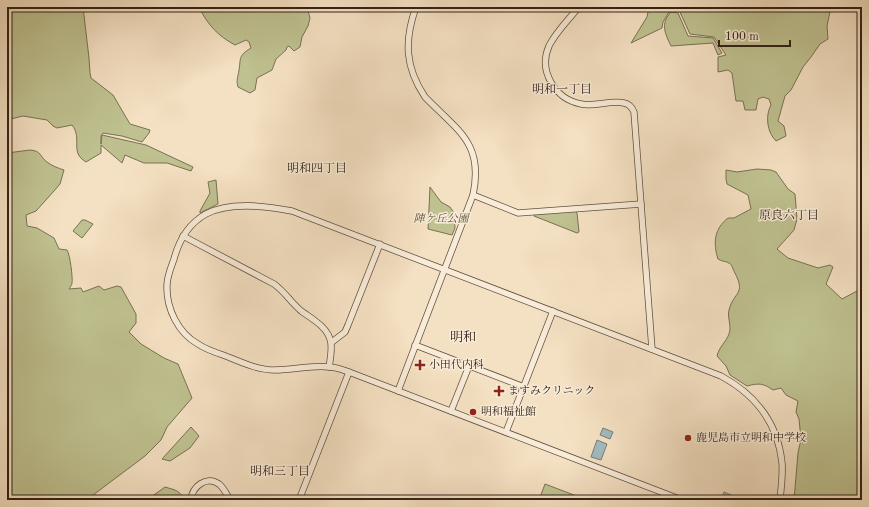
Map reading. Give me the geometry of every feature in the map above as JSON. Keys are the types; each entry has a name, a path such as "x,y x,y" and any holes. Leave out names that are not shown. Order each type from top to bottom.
{"street":[{"path":"398,391 473,195 476,181 476,167 473,153 468,141 425,97 410,65 408,36 416,7"},
{"path":"579,7 552,40 546,63 548,75 557,92 570,101 584,105 626,103 633,108 652,349"},
{"path":"473,195 518,212 641,204"},
{"path":"682,500 349,372 329,367 275,370 263,369 205,348 190,339 182,331 173,316 167,296 168,278 177,249 183,236 188,228 196,221 215,210 234,206 273,208 292,211 721,376 744,390 758,404 772,426 780,450 782,464 780,500"},
{"path":"183,236 281,289 300,310 325,328 332,342 329,367"},
{"path":"332,342 345,332 380,244"},
{"path":"506,432 553,311"},
{"path":"415,345 524,387"},
{"path":"451,411 469,366"},
{"path":"299,500 349,372"},
{"path":"191,500 195,487 201,483 210,481 219,484 230,500"}],"green space":[{"path":"7,7 83,7 91,78 113,95 130,124 150,130 142,142 122,136 103,133 101,136 101,144 102,135 146,145 193,167 191,171 167,163 144,163 125,155 122,163 101,145 101,153 86,162 78,154 75,130 72,125 57,128 47,120 23,116 7,120"},
{"path":"199,7 307,7 310,18 308,26 302,37 300,47 294,51 289,46 287,47 286,50 276,59 272,70 257,78 255,90 250,93 238,87 237,82 242,55 251,48 249,42 246,40 235,45 223,38 209,24"},
{"path":"649,7 831,7 827,26 828,39 820,44 803,67 791,90 785,96 778,121 784,126 786,136 776,141 769,129 768,114 771,105 769,99 763,97 758,99 756,110 745,110 743,101 736,101 732,73 728,70 718,72 718,57 726,55 714,37 690,34 679,10 669,12 663,22 662,28 631,43 647,17"},
{"path":"671,12 678,13 688,36 713,38 722,53 718,55 713,43 671,46 665,33 665,25"},
{"path":"30,150 37,151 44,160 55,167 64,170 60,184 36,211 26,215 27,226 37,228 54,238 59,249 67,250 72,277 72,284 69,289 81,288 83,292 99,286 104,290 117,286 121,287 136,314 136,323 129,332 141,344 164,358 178,364 192,398 167,427 161,440 145,456 93,495 93,500 7,500 7,153"},
{"path":"757,169 776,172 788,189 795,194 797,219 794,230 777,249 788,258 818,268 830,265 833,267 826,284 842,299 857,291 862,297 862,500 794,500 798,453 801,439 799,419 796,412 798,401 786,395 781,388 773,390 761,384 747,386 730,375 726,366 717,356 729,334 729,310 738,293 739,285 731,265 728,262 718,259 715,247 717,232 723,222 728,218 734,218 751,209 748,195 727,184 726,170 737,172"},
{"path":"216,180 218,204 200,213 210,193 208,182"},
{"name":"陣ケ丘公園","path":"430,187 441,202 450,207 454,213 455,228 452,235 428,229"},
{"path":"575,211 577,213 579,232 577,233 534,216 535,214"},
{"path":"82,220 93,224 82,238 73,231"},
{"path":"191,427 199,436 190,448 170,461 162,459"},
{"path":"545,484 587,500 539,500"},
{"path":"165,487 179,492 184,500 147,500"}],"water":[{"path":"603,428 613,432 610,439 600,435"},
{"path":"597,440 607,444 601,460 591,457"},
{"path":"724,492 741,499 721,500"}],"place":[{"name":"小田代内科","path":"420,365"},
{"name":"ますみクリニック","path":"499,391"},
{"name":"明和福祉館","path":"473,412"},
{"name":"鹿児島市立明和中学校","path":"688,438"}],"district":[{"name":"明和一丁目","path":"562,90"},
{"name":"明和四丁目","path":"317,169"},
{"name":"原良六丁目","path":"789,216"},
{"name":"明和","path":"463,337"},
{"name":"明和三丁目","path":"280,472"}]}
